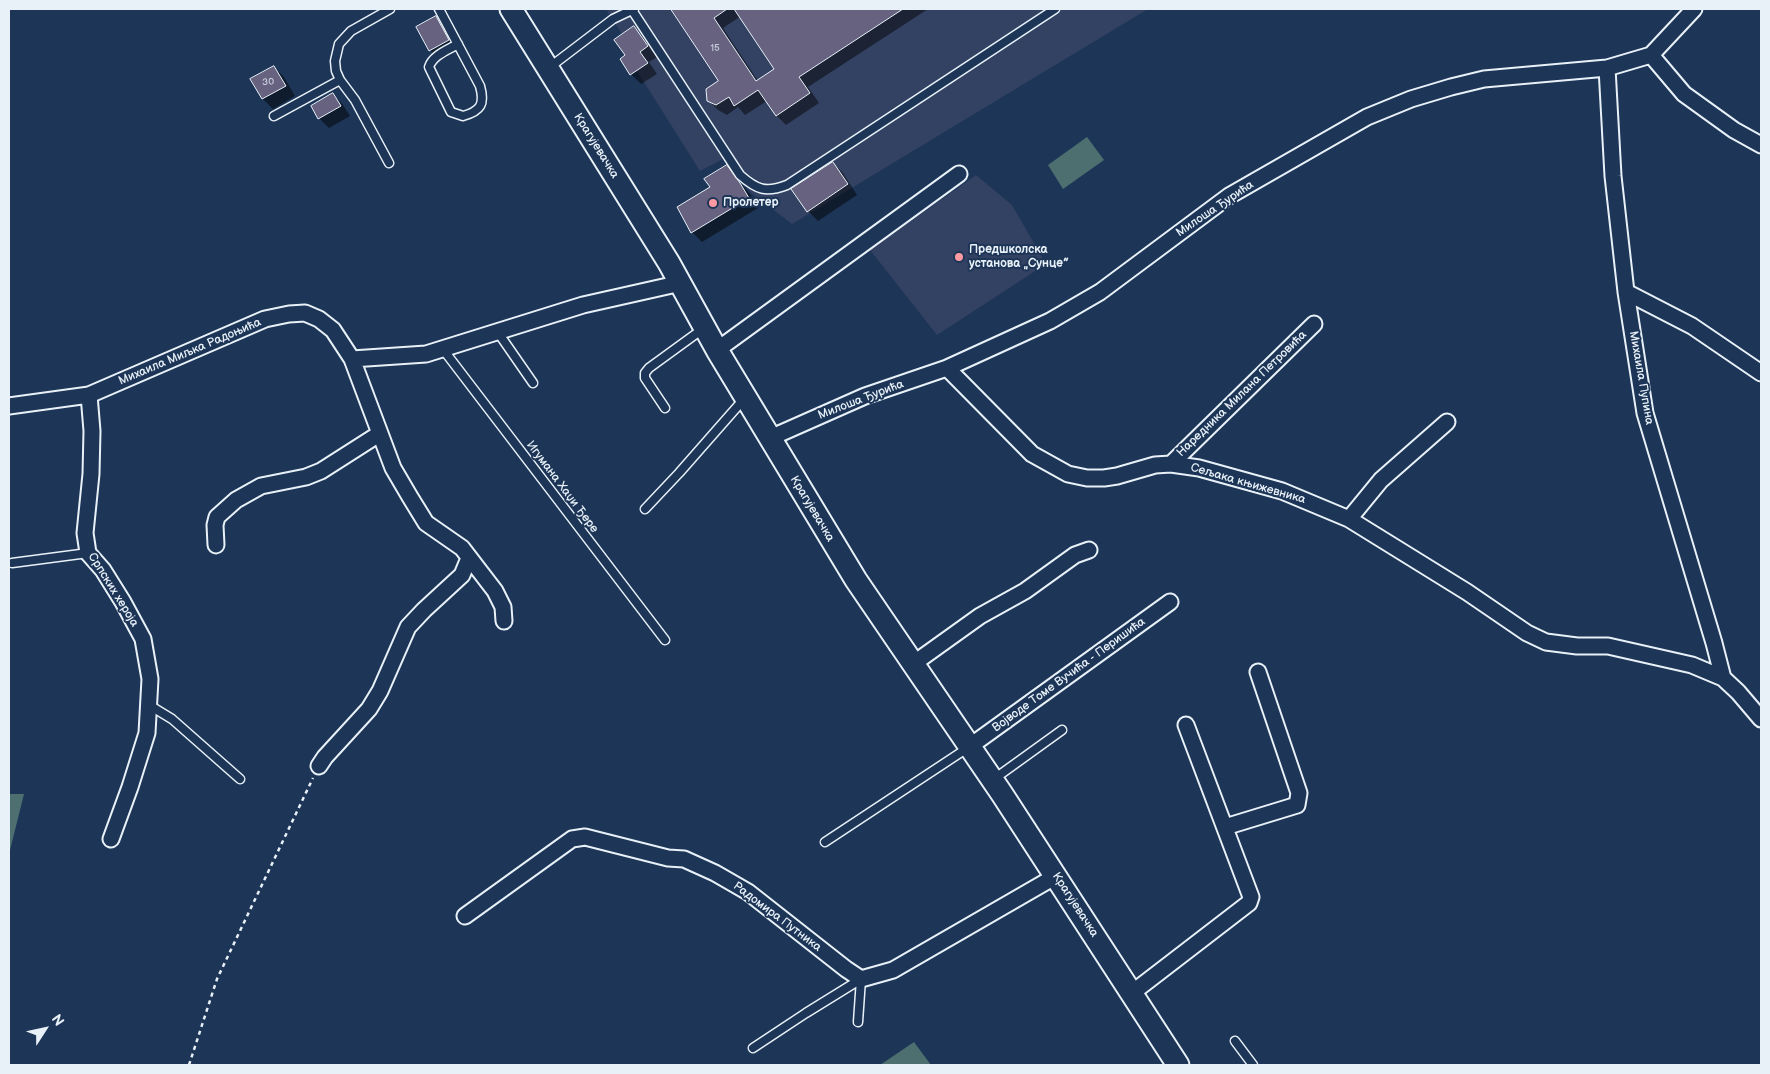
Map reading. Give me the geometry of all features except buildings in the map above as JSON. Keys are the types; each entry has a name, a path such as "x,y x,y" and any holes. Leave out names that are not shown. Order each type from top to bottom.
{"main road":[{"name":"Крагујевачка","path":"511,9 681,283 717,350 856,580 1056,876 1178,1065"}],"street":[{"path":"1694,9 1651,55 1684,94 1734,130 1761,145"},
{"name":"Милоша Ђурића","path":"770,438 865,396 947,368 1050,321 1100,292 1228,196 1367,117 1419,97 1484,79 1608,68 1651,55"},
{"name":"Михаила Пупина","path":"1608,68 1613,176 1626,292 1645,413 1723,678"},
{"path":"717,350 959,174"},
{"path":"352,360 426,354 583,304 681,283"},
{"path":"1626,292 1692,326 1761,373"},
{"name":"Михаила Миљка Радоњића","path":"9,406 89,394 266,319 305,313 319,319 333,330 352,360 393,468 426,522 462,548 495,591 503,607 504,620"},
{"name":"Наредника Милана Петровића","path":"1171,464 1314,324"},
{"name":"Сељака књижевника","path":"947,368 1032,454 1068,474 1087,478 1104,478 1155,465 1171,464 1199,468 1282,491 1349,519 1467,592 1527,633 1546,642 1577,646 1608,646 1692,665 1723,678"},
{"name":"Српских хероја","path":"89,394 92,431 91,474 85,533 88,553 103,570 124,602 143,639 150,679 147,733 111,839"},
{"path":"1349,519 1380,480 1447,422"},
{"path":"216,545 215,525 217,517 236,500 260,486 306,477 320,471 379,434"},
{"path":"913,664 980,616 1025,591 1075,555 1089,550"},
{"path":"319,766 369,709 380,691 408,627 462,575 469,558"},
{"name":"Војводе Томе Вучића - Перишића","path":"969,747 1170,602"},
{"path":"1226,827 1297,805 1299,793 1258,672"},
{"path":"1723,678 1761,719"},
{"path":"1132,993 1249,903 1251,897 1186,725"},
{"name":"Радомира Путника","path":"465,916 572,840 585,837 668,858 684,859 715,873 748,892 861,979"},
{"path":"861,979 893,970 1056,876"}],"lane":[{"path":"390,9 351,31 339,44 335,60 336,71 340,80 355,100 390,163"},
{"path":"439,9 458,44 480,86 483,96 481,105 477,110 463,116 451,112 429,67 435,57 458,44"},
{"path":"548,68 613,20 633,10 740,175 758,188 767,190 777,189 787,185 1052,10"},
{"path":"274,116 340,80"},
{"path":"665,408 645,378 645,373 704,327"},
{"path":"497,331 533,383"},
{"name":"Игумана Хаџи Ђере","path":"442,348 665,640"},
{"path":"645,509 746,397"},
{"path":"12,564 88,553"},
{"path":"149,705 172,720 240,779"},
{"path":"992,780 1062,730"},
{"path":"825,842 969,747"},
{"path":"858,1022 861,979"},
{"path":"753,1048 861,979"},
{"path":"1234,1041 1253,1065"}],"path":[{"path":"189,1065 217,980 319,766"}],"shaded area":[{"path":"606,9 1148,9 792,224 751,193 725,158 700,171 637,71 630,75 620,59 628,54 614,40 622,34"},
{"name":"Предшколска установа „Сунце”","path":"976,175 1012,205 1046,264 937,335 870,250"}],"green space":[{"path":"1087,137 1104,160 1063,189 1048,165"},
{"path":"9,794 24,794 9,854"},
{"path":"914,1042 931,1065 880,1065"}],"place":[{"name":"Пролетер","path":"713,203"},
{"name":"Предшколска установа „Сунце”","path":"959,257"}]}
